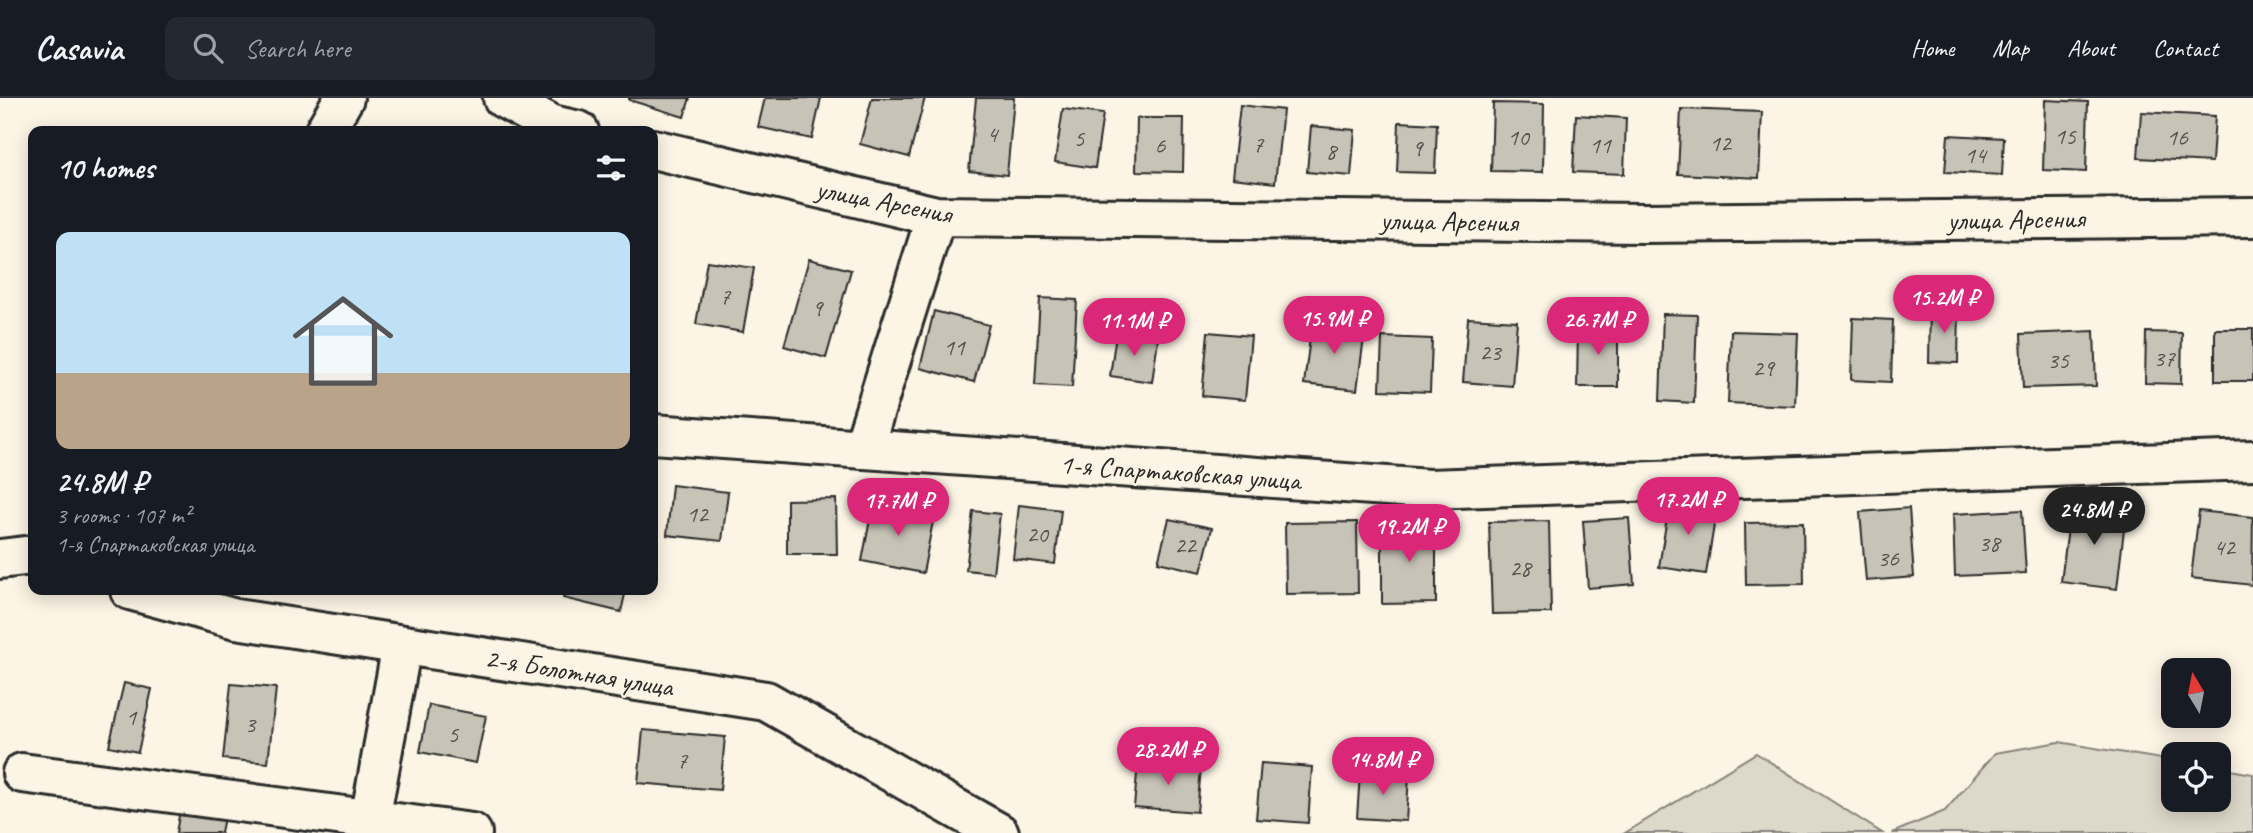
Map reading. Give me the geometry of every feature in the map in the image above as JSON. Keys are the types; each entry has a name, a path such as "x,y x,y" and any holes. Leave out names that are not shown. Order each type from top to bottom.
{"street":[{"path":"503,98 556,126"},
{"name":"улица Арсения","path":"658,150 936,216 1645,223 2253,217"},
{"path":"863,449 936,216"},
{"name":"1-я Спартаковская улица","path":"658,434 1429,489 2253,460"},
{"path":"0,559 28,556"},
{"name":"2-я Болотная улица","path":"148,595 236,619 766,701 999,833"},
{"path":"370,820 402,645"},
{"path":"22,773 472,833"}],"shaded area":[{"path":"2059,742 2161,759 2161,812 2231,812 2231,770 2253,774 2253,833 1892,833 1945,811 1995,753"},
{"path":"1756,753 1882,833 1625,833"}],"building":[{"path":"629,98 690,98 684,117"},
{"path":"765,98 821,98 812,139 758,127"},
{"path":"872,98 925,98 909,157 860,144"},
{"path":"976,98 1014,98 1007,175 969,171"},
{"path":"2045,100 2088,102 2086,172 2043,170"},
{"path":"1493,103 1544,104 1543,172 1491,171"},
{"path":"1240,105 1283,110 1275,183 1232,178"},
{"path":"1063,109 1103,114 1095,168 1055,162"},
{"path":"1681,109 1762,112 1759,178 1678,174"},
{"path":"2141,112 2215,116 2212,162 2138,158"},
{"path":"1576,115 1626,118 1624,174 1573,172"},
{"path":"1137,118 1184,118 1183,172 1136,171"},
{"path":"1399,122 1437,124 1435,173 1397,172"},
{"path":"1311,126 1355,130 1351,176 1307,172"},
{"path":"1948,135 2004,138 2002,175 1945,172"},
{"path":"809,259 851,270 826,358 784,346"},
{"path":"707,261 754,268 743,332 696,324"},
{"path":"1040,298 1077,300 1072,387 1035,385"},
{"path":"1930,307 1959,307 1958,363 1929,362"},
{"path":"934,311 989,325 974,382 920,368"},
{"path":"1663,314 1697,315 1694,403 1660,401"},
{"path":"1468,318 1517,321 1512,386 1463,382"},
{"path":"1853,318 1893,320 1891,382 1851,380"},
{"path":"1312,322 1365,330 1357,390 1304,384"},
{"path":"1578,327 1618,327 1618,387 1577,387"},
{"path":"2215,329 2253,329 2253,381 2215,381"},
{"path":"1731,331 1798,333 1795,406 1728,403"},
{"path":"2094,331 2096,386 2023,388 2021,334"},
{"path":"1208,332 1251,336 1245,400 1202,396"},
{"path":"2146,332 2182,333 2181,384 2145,383"},
{"path":"1116,334 1158,339 1152,382 1110,376"},
{"path":"1382,337 1432,339 1430,392 1380,390"},
{"path":"672,485 728,492 722,541 667,535"},
{"path":"836,499 837,554 787,554 787,500"},
{"path":"1670,499 1717,507 1706,574 1659,567"},
{"path":"873,504 934,516 923,573 862,561"},
{"path":"1019,505 1061,510 1055,564 1013,559"},
{"path":"2071,505 2126,512 2117,589 2061,582"},
{"path":"1909,508 1914,577 1866,581 1860,512"},
{"path":"2022,510 2026,573 1955,576 1953,514"},
{"path":"973,511 1000,514 993,573 966,570"},
{"path":"2199,511 2253,517 2252,585 2191,578"},
{"path":"1629,518 1634,584 1588,588 1583,521"},
{"path":"1169,519 1212,528 1201,572 1158,562"},
{"path":"1549,521 1551,613 1492,614 1489,522"},
{"path":"1357,522 1358,593 1286,594 1285,523"},
{"path":"1803,522 1804,584 1746,585 1745,523"},
{"path":"1382,525 1436,525 1436,603 1382,604"},
{"path":"564,595 625,595 621,612 563,598"},
{"path":"124,683 152,689 138,752 109,746"},
{"path":"231,684 276,688 268,763 223,759"},
{"path":"429,705 486,716 476,763 420,752"},
{"path":"643,730 725,737 720,790 638,783"},
{"path":"1138,763 1201,768 1197,812 1134,807"},
{"path":"1261,763 1312,767 1308,823 1256,819"},
{"path":"1360,773 1409,777 1406,821 1357,818"},
{"path":"180,810 224,817 221,833 176,833"}]}
